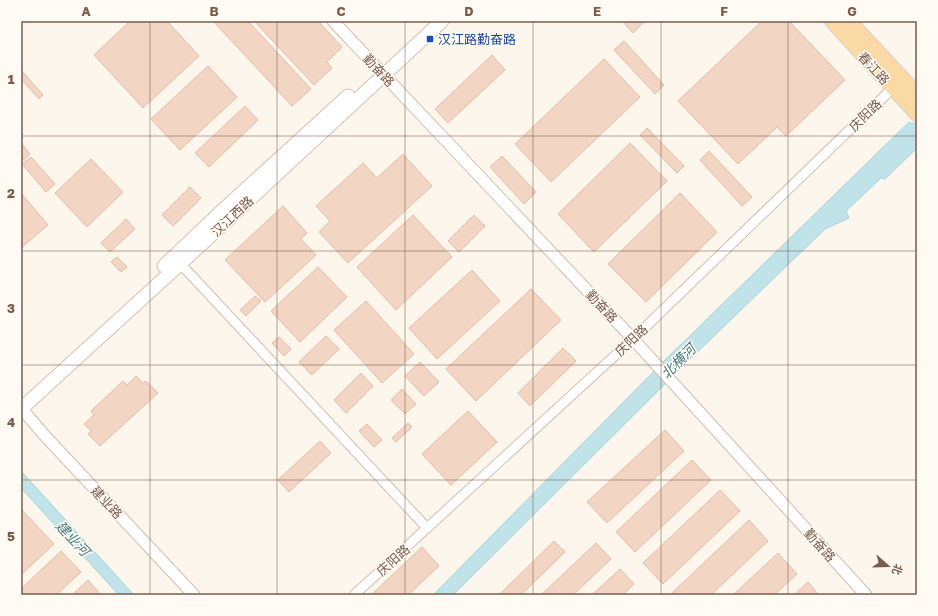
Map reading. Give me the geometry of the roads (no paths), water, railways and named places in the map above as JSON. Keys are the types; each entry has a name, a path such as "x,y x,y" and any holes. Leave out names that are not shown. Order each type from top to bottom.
{"main road":[{"name":"汉江西路","path":"381,72 428,21"},
{"name":"汉江西路","path":"21,406 177,260 223,210 381,72 442,21"},
{"name":"春江路","path":"832,21 898,84 917,94"},
{"name":"春江路","path":"849,21 898,84 916,113"}],"street":[{"name":"勤奋路","path":"333,21 653,360 866,595"},
{"name":"庆阳路","path":"354,595 633,339 898,84"},
{"path":"177,260 427,528"},
{"name":"建业路","path":"21,406 46,437 194,595"}],"water":[{"name":"北横河","path":"917,120 917,148 885,179 881,178 846,211 849,218 825,229 686,363 453,595 433,595 664,361 909,122 912,124"},
{"name":"建业河","path":"21,471 134,595 119,595 21,488"}],"place":[{"name":"汉江路勤奋路","path":"430,39"}]}
